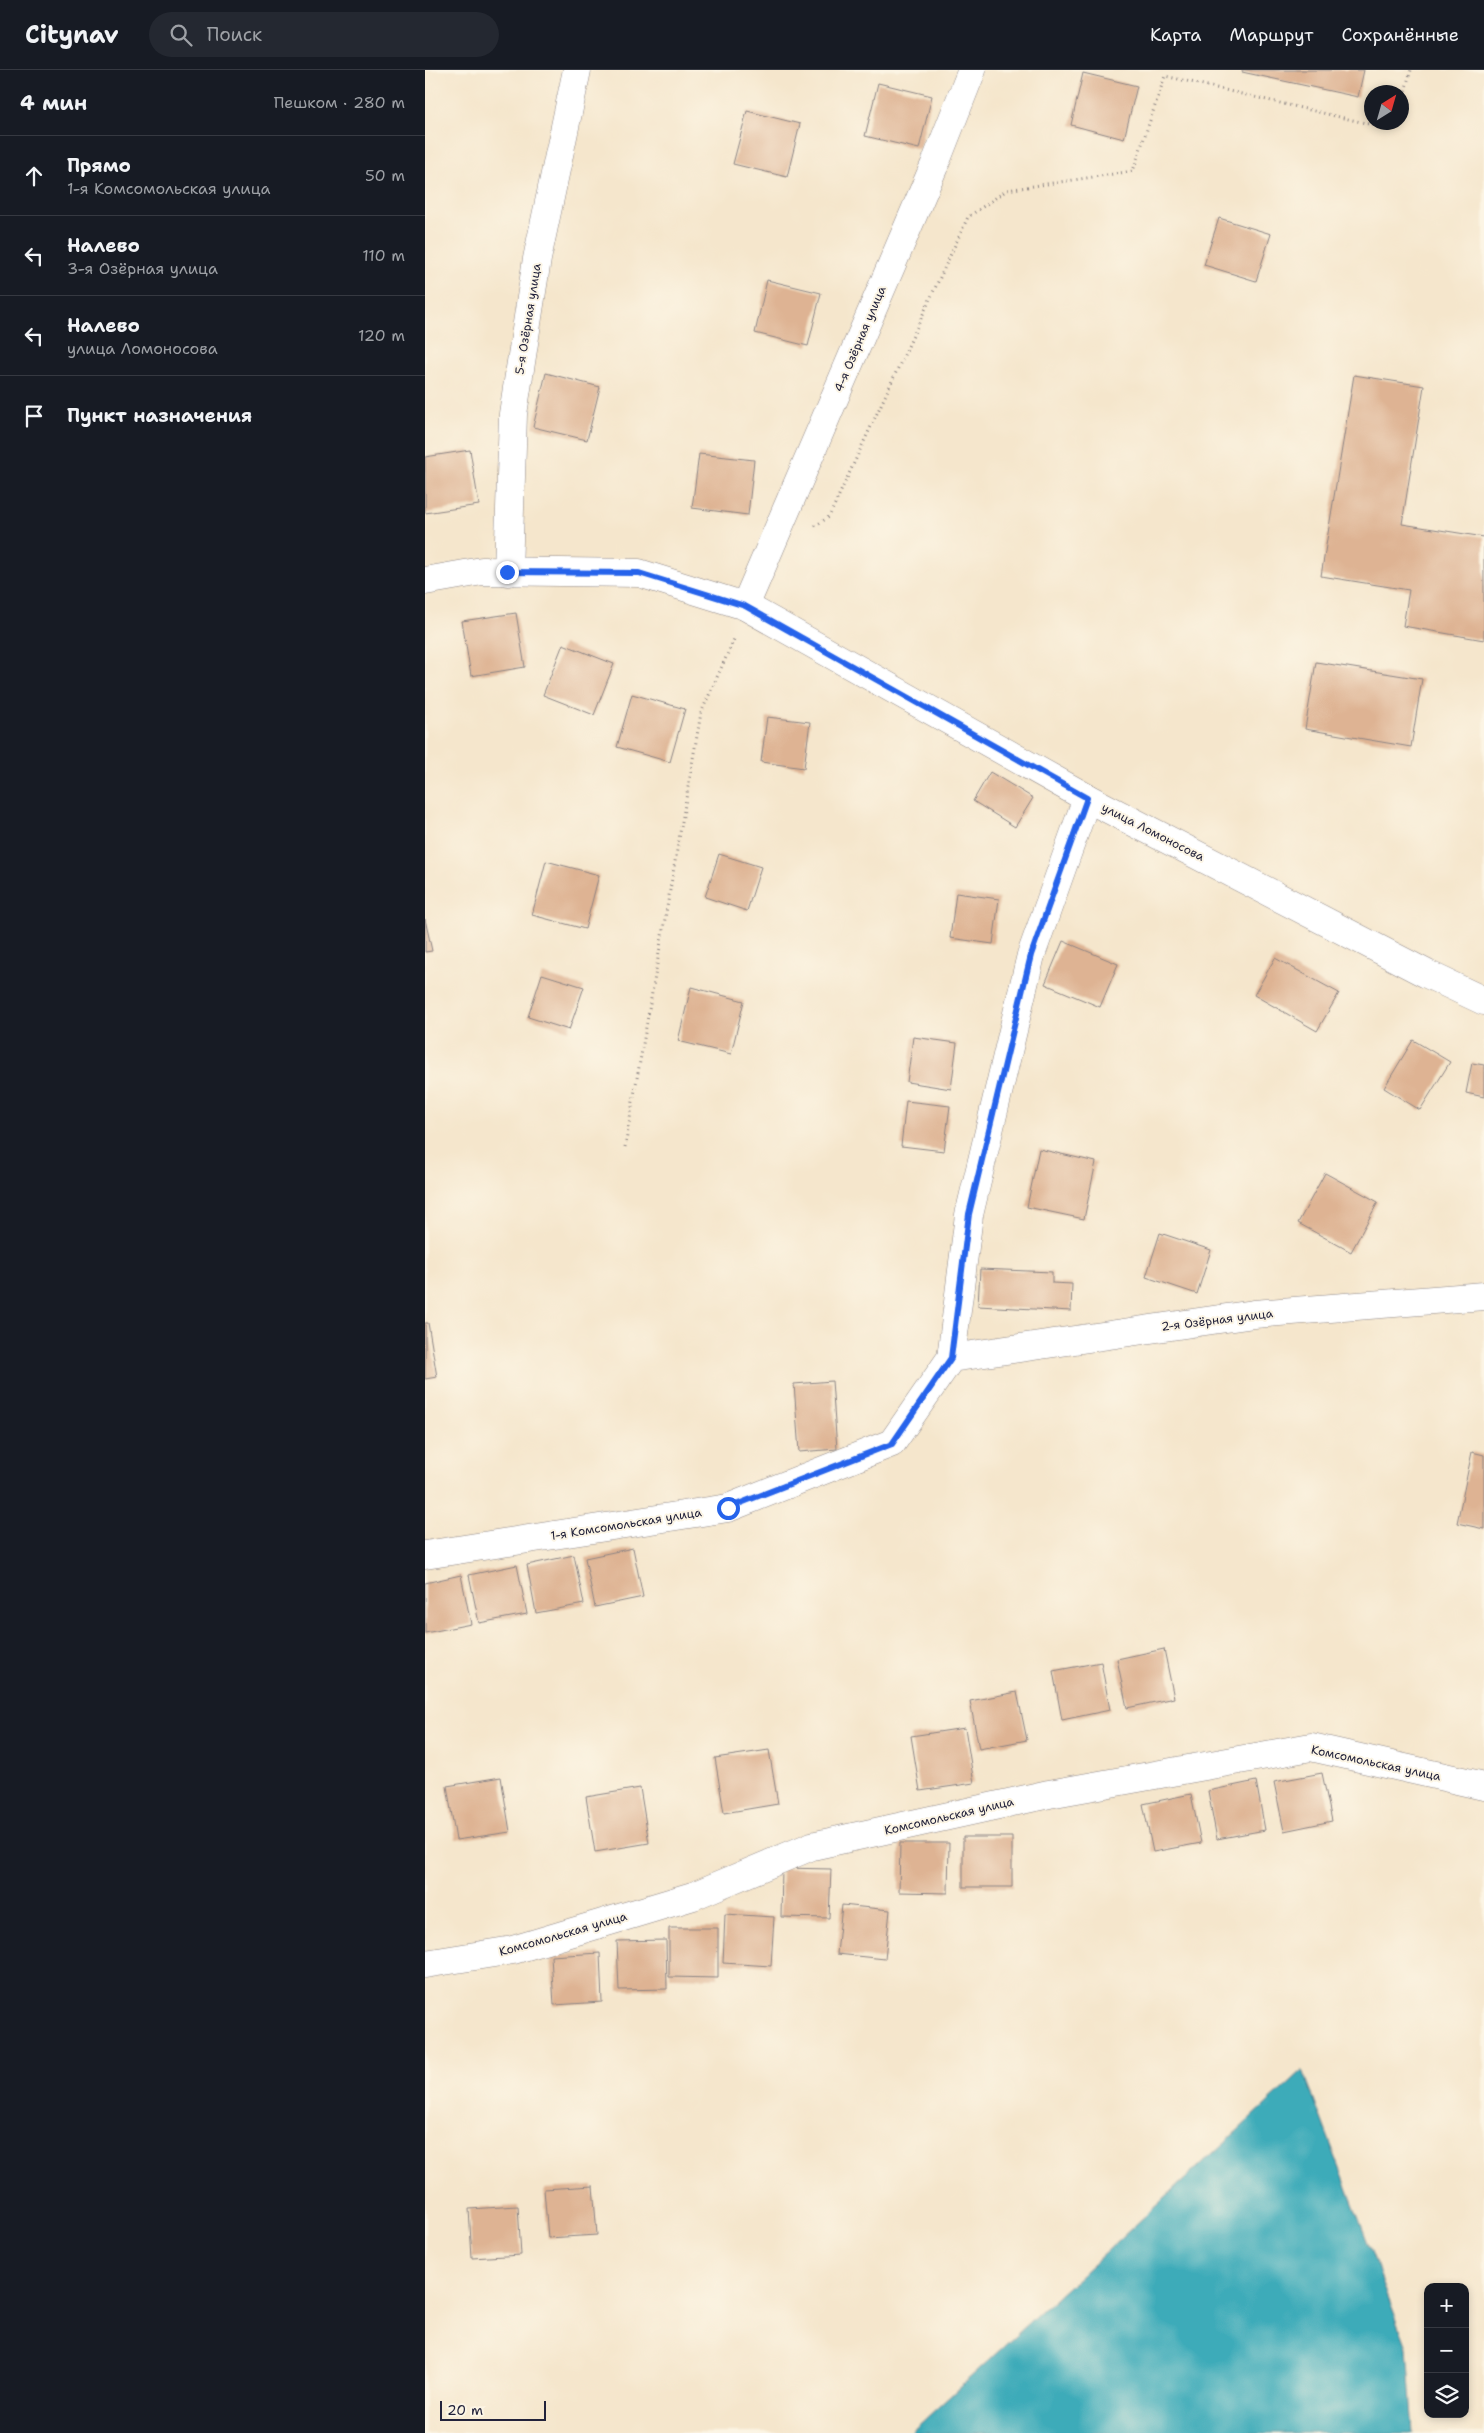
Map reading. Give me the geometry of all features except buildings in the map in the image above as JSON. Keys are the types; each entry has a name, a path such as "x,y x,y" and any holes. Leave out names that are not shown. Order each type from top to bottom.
{"street":[{"name":"5-я Озёрная улица","path":"507,572 513,414 537,259 577,70"},
{"name":"4-я Озёрная улица","path":"745,606 935,164 972,70"},
{"name":"улица Ломоносова","path":"425,581 482,572 639,573 745,606 1087,798 1427,974 1484,1001"},
{"path":"951,1358 969,1214 1031,955 1087,798"},
{"name":"2-я Озёрная улица","path":"951,1358 1254,1314 1484,1296"},
{"name":"1-я Комсомольская улица","path":"425,1555 728,1508 892,1444 951,1358"},
{"name":"Комсомольская улица","path":"425,1964 513,1950 693,1896 812,1846 1049,1794 1311,1747 1484,1786"}],"path":[{"path":"1407,85 1411,70"},
{"path":"813,528 829,517 967,217 1007,190 1133,171 1165,76 1364,123"},
{"path":"625,1146 701,713 736,634 745,606"}],"water":[{"path":"1303,2070 1407,2347 1413,2433 910,2433"}],"route":[{"path":"507,572 639,573 745,606 1087,798 1031,955 969,1214 951,1358 892,1444 728,1508"}]}
